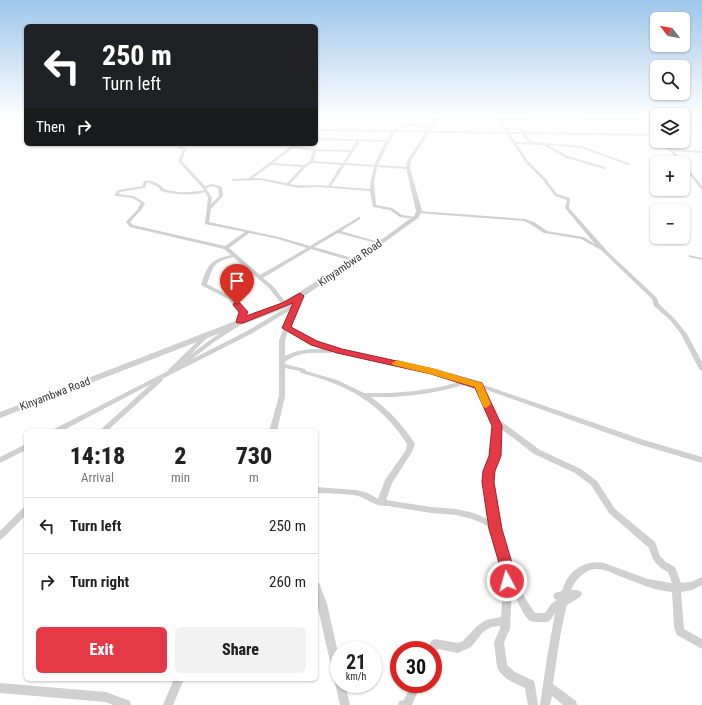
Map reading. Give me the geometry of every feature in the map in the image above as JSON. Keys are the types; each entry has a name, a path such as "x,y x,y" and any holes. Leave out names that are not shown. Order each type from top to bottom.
{"street":[{"path":"185,150 180,161 205,189 210,198 210,208 207,222 312,247 354,260"},
{"path":"250,179 288,150"},
{"path":"312,162 315,150 351,151"},
{"path":"382,150 373,175 371,190 374,206 391,209 400,216 417,215 525,220 546,232 582,238 606,252"},
{"path":"416,150 409,161 408,168 419,206 417,215"},
{"path":"519,150 526,161 544,179 556,195 569,199 567,208 606,252 655,299 656,305 669,314 682,329 702,370"},
{"path":"553,150 567,157 604,168"},
{"path":"589,150 629,164"},
{"path":"671,150 702,152"},
{"path":"671,150 676,156"},
{"path":"329,187 351,151"},
{"path":"288,184 306,165 312,162 408,168"},
{"path":"270,164 304,166"},
{"path":"690,173 701,185"},
{"path":"233,180 250,179 299,187 319,186 371,190"},
{"path":"210,208 221,196 220,187 215,185 194,193 170,192 161,190 160,186 150,181 145,182 144,187 119,191 116,195 121,197 133,197 143,203 141,208 135,212 128,222 132,226 226,248 261,277 285,305"},
{"name":"Kinyambwa Road","path":"0,415 285,305 380,243 417,215"},
{"path":"261,277 359,218"},
{"path":"337,231 380,243"},
{"path":"226,248 248,232"},
{"path":"582,238 591,234"},
{"path":"167,373 189,359 212,341 236,327 242,321 244,312 230,298 209,289 204,285 214,262 235,255"},
{"path":"691,256 702,259"},
{"path":"273,429 282,396 282,340 300,296"},
{"path":"60,429 278,317 296,304"},
{"path":"286,328 314,343 340,351 422,369 479,386 641,442 702,460"},
{"path":"105,429 208,334"},
{"path":"282,363 294,352 340,351"},
{"path":"282,363 333,380 364,395 391,419 406,436 411,444 409,450 388,482 381,503"},
{"path":"364,395 415,394 444,389 464,382"},
{"path":"479,386 497,426 495,456 489,471 488,482 496,529 508,574 505,629 499,642 502,667 511,676 530,685 534,705"},
{"path":"495,420 537,452 578,471 594,482 612,511 642,535 654,547 655,557 663,565 672,570 677,589 680,632 702,644"},
{"path":"0,460 24,448"},
{"path":"318,490 361,494 373,501 381,503 465,513 480,518 496,529"},
{"path":"0,536 24,512"},
{"path":"506,563 522,601 532,617 547,618 554,607 577,594 558,596 564,599"},
{"path":"545,705 553,649 564,599 575,576 589,567 596,565 642,581 677,589 693,586 702,581"},
{"path":"318,592 330,641"},
{"path":"442,645 458,648 467,644 480,629 489,623 505,621"},
{"path":"168,705 178,681"},
{"path":"548,687 572,705"},
{"path":"0,688 106,698 126,705"},
{"path":"342,693 345,705"},
{"path":"403,705 407,704 412,693"}],"slow traffic":[{"path":"397,363 479,386 486,404"}],"route":[{"path":"237,305 244,312 240,322 285,305 300,296 286,328 314,343 340,351 403,364 479,386 497,426 495,456 488,474 488,482 496,529 506,563 508,574 507,581"}]}
